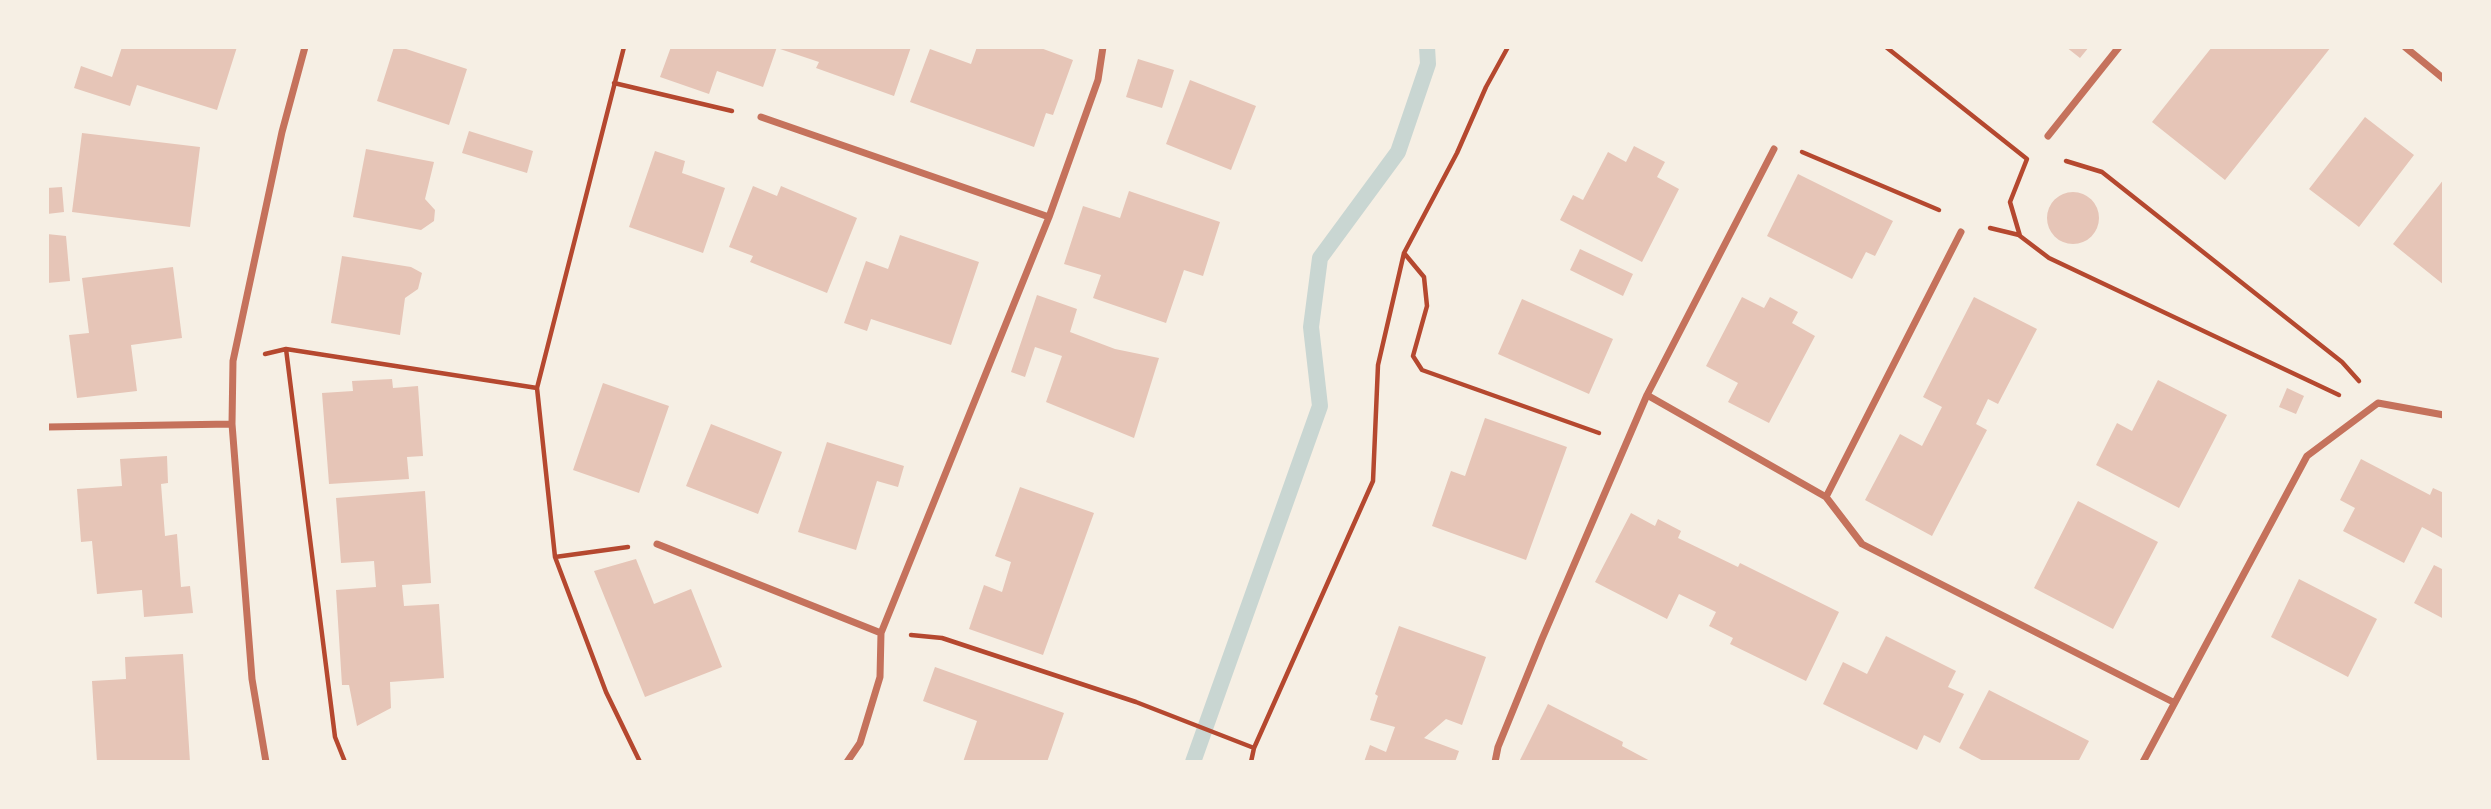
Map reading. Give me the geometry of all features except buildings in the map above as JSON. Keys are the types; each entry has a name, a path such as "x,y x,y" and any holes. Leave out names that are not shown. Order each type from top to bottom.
{"street":[{"path":"266,762 251,679 232,424 233,361 282,132 305,47"},
{"path":"846,762 860,743 880,677 881,633 1049,217 1098,80 1103,47"},
{"path":"2049,136 2119,47"},
{"path":"2405,47 2444,79"},
{"path":"761,117 1049,217"},
{"path":"1495,762 1498,747 1542,639 1647,395 1774,149"},
{"path":"1826,497 1961,232"},
{"path":"1647,395 1826,497 1862,544 2174,702"},
{"path":"2143,762 2307,456 2378,403 2444,415"},
{"path":"47,428 232,424"},
{"path":"657,544 881,633"}],"path":[{"path":"624,47 537,388 555,557 606,692 640,762"},
{"path":"1251,762 1254,748 1373,481 1378,365 1404,253 1457,153 1486,87 1508,47"},
{"path":"1886,47 2027,159 2039,160"},
{"path":"614,83 761,117"},
{"path":"1774,149 1784,145 1947,213"},
{"path":"2020,236 2010,202 2027,159"},
{"path":"2063,160 2102,172 2342,362"},
{"path":"1984,227 2020,236 2049,258 2339,395 2378,403"},
{"path":"1404,253 1424,277 1427,306 1413,356 1422,370 1626,443"},
{"path":"233,361 286,349 537,388"},
{"path":"286,349 335,737 345,762"},
{"path":"555,557 657,544"},
{"path":"881,633 942,638 1136,702 1254,748"}],"waterway":[{"path":"1193,762 1320,406 1311,327 1320,258 1398,152 1428,64 1427,47"}]}
